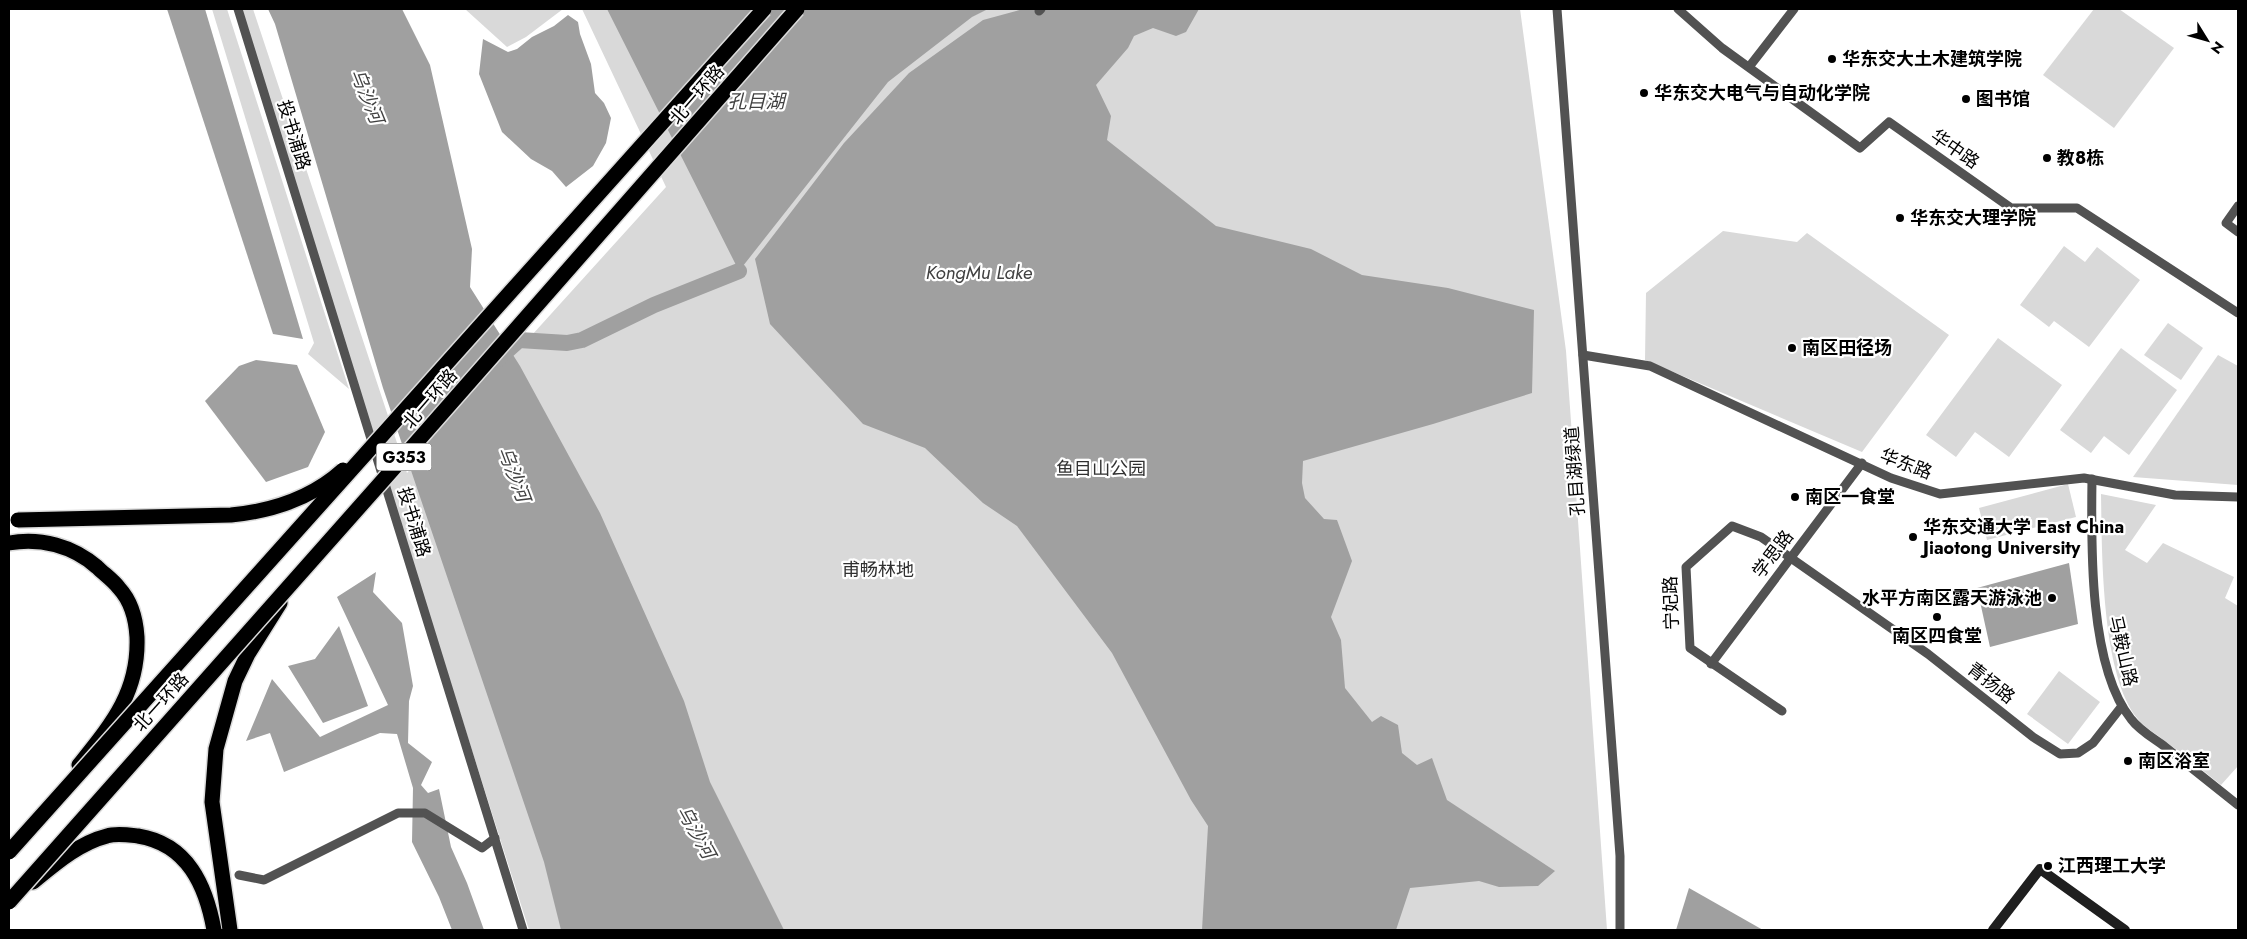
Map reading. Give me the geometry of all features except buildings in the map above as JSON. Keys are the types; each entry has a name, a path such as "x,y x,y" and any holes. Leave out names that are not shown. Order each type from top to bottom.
{"highway":[{"name":"北一环路","path":"9,852 764,9"},
{"name":"北一环路","path":"9,902 292,584 797,9"},
{"path":"14,520 231,515 261,512 284,505 321,487 342,471 426,377 466,343"},
{"path":"9,852 103,734 125,700 132,682 138,656 136,620 120,589 87,559 56,544 15,542"},
{"path":"230,930 212,802 216,749 235,681 248,654 292,584"},
{"path":"9,902 52,866 80,847 108,835 131,835 152,839 172,850 189,865 201,883 209,902 214,930"}],"street":[{"name":"投书浦路","path":"238,9 523,930"},
{"name":"孔目湖绿道","path":"1557,9 1619,847 1620,930"},
{"name":"华中路","path":"1678,9 1722,48 1860,148 1889,122 2011,208 2077,208 2238,313"},
{"path":"1749,67 1794,9"},
{"path":"2238,206 2226,223 2238,232"},
{"name":"华东路","path":"1583,355 1650,366 1891,478 1940,494 2084,478 2175,495 2238,497"},
{"name":"学思路","path":"1711,664 1862,463"},
{"name":"马鞍山路","path":"2092,479 2091,518 2097,624 2106,664 2118,700 2133,721 2238,805"},
{"name":"青扬路","path":"1732,526 1761,537 1928,654 2033,737 2060,754 2078,753 2093,743 2122,706"},
{"name":"宁妃路","path":"1732,526 1686,567 1690,648 1782,711"},
{"path":"239,875 264,880 398,813 425,813 482,848 495,838"},
{"path":"1993,930 2040,869 2125,930"}],"green space":[{"path":"212,9 227,9 349,389 308,354 314,343"},
{"name":"鱼目山公园","path":"237,9 253,9 407,473 666,187 582,9 1520,9 1566,351 1607,930 529,930"},
{"path":"465,9 563,9 526,37 507,47"},
{"path":"2094,9 2119,9 2174,48 2114,128 2043,75"},
{"name":"南区田径场","path":"1723,231 1797,242 1807,233 1949,335 1862,452 1645,360 1646,293"},
{"path":"2064,246 2085,262 2097,247 2140,280 2089,347 2054,321 2049,327 2020,305"},
{"path":"2168,323 2203,348 2181,380 2144,355"},
{"path":"1998,338 2062,385 2009,457 1975,432 1956,457 1926,435"},
{"path":"2121,348 2177,390 2129,455 2104,436 2091,453 2060,430"},
{"path":"2218,355 2238,366 2238,485 2133,477"},
{"path":"2068,484 2076,517 1987,540 1979,508"},
{"path":"2101,494 2156,505 2125,550 2147,563 2163,543 2234,577 2225,598 2238,606 2238,766 2221,785 2142,724 2125,698 2116,672 2106,611 2103,578"},
{"path":"2059,671 2100,702 2068,744 2027,714"}],"water":[{"path":"167,9 205,9 303,339 273,334"},
{"name":"乌沙河","path":"268,9 402,9 430,65 472,249 470,287 520,366 600,513 684,701 710,782 784,930 561,930 544,862 383,388 275,24"},
{"name":"孔目湖","path":"607,9 988,9 972,17 888,82 739,271"},
{"name":"KongMu Lake","path":"1023,9 1199,9 1186,32 1176,36 1153,28 1134,36 1128,48 1096,85 1111,116 1107,140 1216,226 1311,249 1362,275 1448,288 1534,310 1532,393 1433,424 1303,461 1302,483 1305,498 1324,519 1337,520 1352,561 1331,617 1341,640 1345,688 1372,722 1381,716 1398,725 1402,753 1417,765 1432,758 1447,800 1555,871 1538,886 1499,887 1479,881 1410,888 1396,930 1202,930 1208,826 1191,800 1112,653 1017,526 983,503 925,448 863,424 770,324 755,259 844,143 909,73 983,20"},
{"path":"568,15 578,22 580,34 591,64 595,93 604,103 611,118 606,143 593,166 566,187 552,171 531,159 502,132 479,74 483,39 508,52 517,49 532,37 554,26"},
{"path":"256,360 297,365 325,432 308,467 266,482 205,401 239,366"},
{"path":"2069,563 2078,624 1990,647 1977,588"},
{"path":"376,572 373,592 402,623 413,686 409,701 408,743 432,762 421,785 428,793 439,789 451,847 467,883 484,930 452,930 439,897 412,842 413,788 397,734 380,733 284,772 270,733 246,741 272,679 320,737 388,705 337,597"},
{"path":"339,626 368,706 323,723 288,666 315,659"},
{"path":"1689,888 1763,930 1676,930"}],"waterway":[{"path":"497,360 519,340 567,343 582,340 654,305 739,271"}],"place":[{"name":"华东交大土木建筑学院","path":"1832,59"},
{"name":"华东交大电气与自动化学院","path":"1644,93"},
{"name":"图书馆","path":"1966,99"},
{"name":"教8栋","path":"2047,158"},
{"name":"华东交大理学院","path":"1900,218"},
{"name":"南区田径场","path":"1792,348"},
{"name":"南区一食堂","path":"1795,497"},
{"name":"华东交通大学 East China Jiaotong University","path":"1913,537"},
{"name":"水平方南区露天游泳池","path":"2052,598"},
{"name":"南区四食堂","path":"1937,617"},
{"name":"南区浴室","path":"2128,761"},
{"name":"江西理工大学","path":"2048,866"}],"park label":[{"name":"甫畅林地","path":"878,570"}]}
